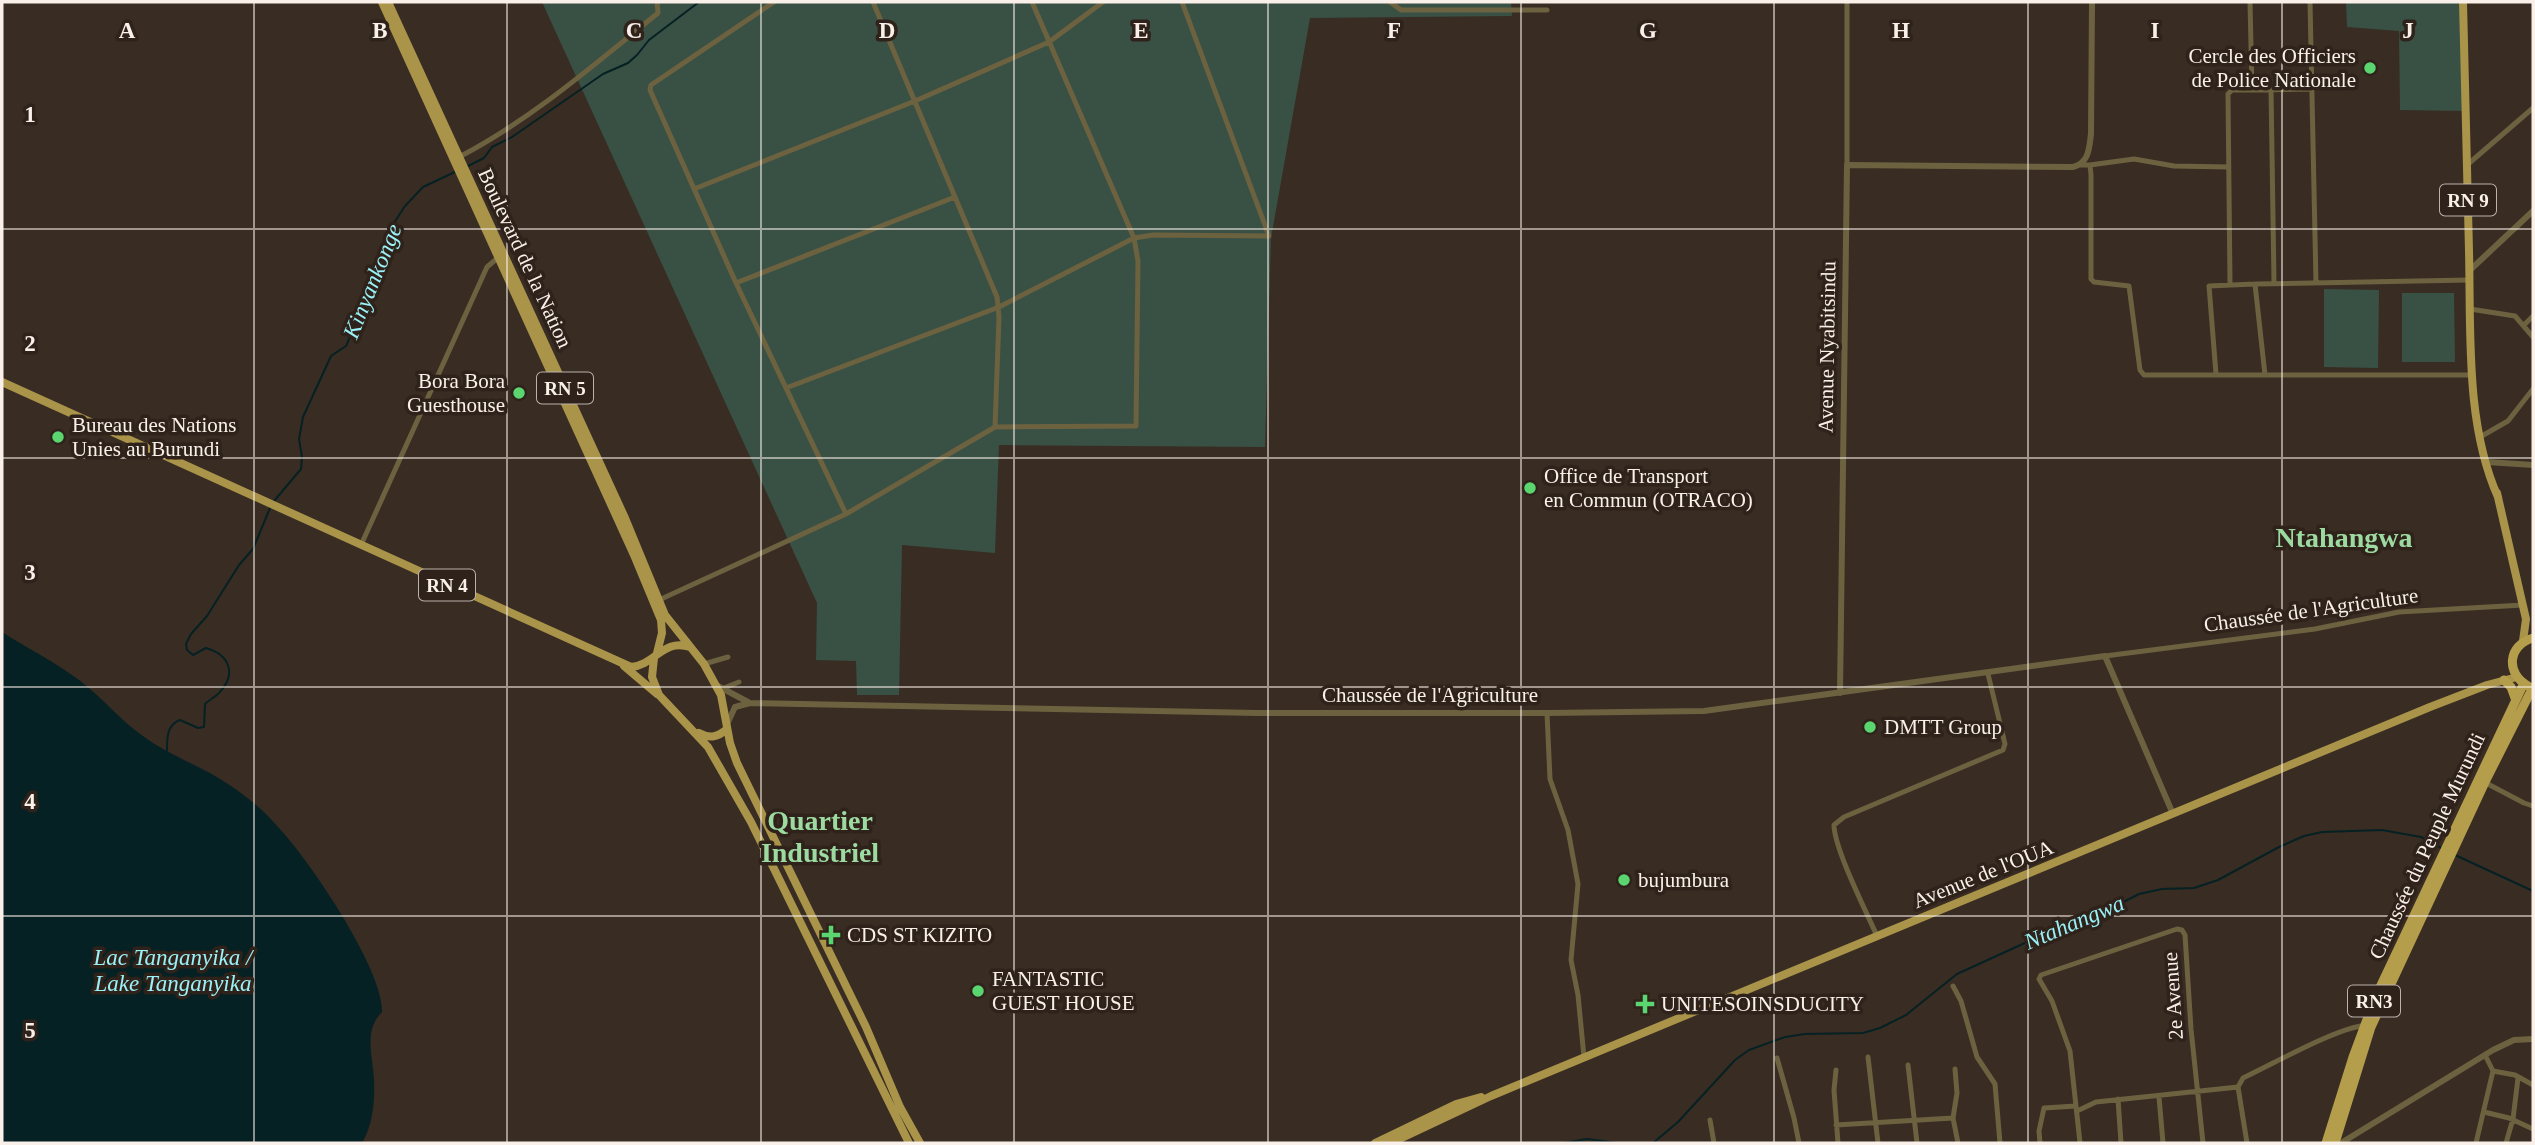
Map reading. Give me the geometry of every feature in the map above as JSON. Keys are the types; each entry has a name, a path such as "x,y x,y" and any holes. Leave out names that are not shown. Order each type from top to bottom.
{"highway":[{"path":"2527,684 2512,664 2514,653 2523,641 2533,638"},
{"path":"2504,680 2511,687 2515,698"},
{"name":"Chaussée du Peuple Murundi","path":"2481,781 2515,698 2527,684"},
{"name":"Chaussée du Peuple Murundi","path":"2326,1143 2332,1119 2368,1026 2527,684"},
{"name":"Chaussée du Peuple Murundi","path":"2335,1143 2368,1026"}],"main road":[{"name":"Boulevard de la Nation","path":"382,2 459,162"},
{"name":"Boulevard de la Nation","path":"388,2 621,525 659,604 669,622 720,687 737,763 866,1027 900,1107 920,1143"},
{"name":"RN 9","path":"2463,2 2469,276 2475,398 2526,619 2533,631"},
{"name":"RN 4","path":"2,382 618,662 638,667 656,656"},
{"name":"Boulevard de la Nation","path":"659,604 662,633 652,677 659,695"},
{"name":"RN 9","path":"2523,641 2526,619"},
{"path":"656,656 672,645 690,647"},
{"name":"RN 4","path":"618,662 659,695"},
{"name":"Avenue de l'OUA","path":"2487,685 2502,676 2512,664"},
{"name":"Avenue de l'OUA","path":"1391,1143 1465,1100 1491,1096 2487,685 2504,680 2527,684"},
{"path":"659,695 708,747 751,822 909,1143"},
{"path":"694,730 710,737 722,734 727,726"},
{"path":"803,928 815,922"},
{"name":"Avenue de l'OUA","path":"1376,1143 1442,1114"}],"street":[{"path":"459,162 579,77 658,13 660,10 657,2"},
{"path":"774,2 650,86 736,283 846,514"},
{"path":"873,2 995,290 999,307 995,427"},
{"path":"659,604 846,514 995,427 1136,426 1138,261 1134,238 1032,2"},
{"path":"694,189 915,101 1049,42 1102,2"},
{"path":"786,388 999,307 1134,238 1153,235 1269,236 1182,2"},
{"path":"1390,2 1401,10 1547,10"},
{"name":"Avenue Nyabitsindu","path":"1840,693 1847,2"},
{"path":"2080,165 2088,155 2091,134 2092,2"},
{"path":"2250,2 2252,90"},
{"path":"2310,2 2316,283"},
{"path":"2271,89 2274,282"},
{"path":"2230,284 2228,94 2232,90 2311,89"},
{"path":"2467,165 2533,107"},
{"path":"1847,165 2062,167 2134,159 2174,166 2229,167"},
{"path":"2090,165 2091,279 2094,282 2129,286 2140,372 2147,376 2473,375"},
{"path":"736,283 956,197"},
{"path":"2216,374 2209,288 2211,285 2469,276 2533,211"},
{"path":"361,545 487,267 501,256"},
{"path":"2255,284 2265,375"},
{"path":"2470,309 2509,314 2524,325 2533,337"},
{"path":"2524,325 2533,316"},
{"path":"2482,436 2508,421 2533,389"},
{"path":"2490,462 2533,465"},
{"name":"Chaussée de l'Agriculture","path":"720,687 750,703 1257,713 1704,711 2315,629 2399,612 2523,605"},
{"path":"2105,656 2174,814"},
{"path":"704,664 728,657"},
{"path":"1877,936 1841,852 1834,825 1844,817 2003,750 2005,744 1987,674"},
{"path":"720,687 739,682"},
{"path":"727,726 735,707 750,703"},
{"path":"1547,713 1550,779 1568,830 1578,884 1571,960 1578,995 1584,1058"},
{"path":"2481,781 2533,806"},
{"name":"2e Avenue","path":"2076,1108 2070,1051 2052,1001 2039,981 2040,975 2177,929 2182,930 2185,935 2203,1143"},
{"path":"1953,986 1961,1001 1977,1057 1995,1084 2000,1143"},
{"path":"2247,1143 2238,1087 2244,1078 2328,1038 2368,1026"},
{"path":"2341,1143 2485,1055 2514,1040 2533,1039"},
{"path":"2476,1143 2493,1071 2485,1055"},
{"path":"1868,1057 1878,1143"},
{"path":"1777,1058 1794,1118 1798,1143"},
{"path":"1908,1065 1917,1143"},
{"path":"1955,1069 1957,1093 1954,1120 1958,1143"},
{"path":"1836,1070 1834,1090 1838,1143"},
{"path":"2493,1071 2510,1073 2533,1085"},
{"path":"2506,1143 2513,1119 2518,1078"},
{"path":"2040,1143 2039,1130 2044,1108 2076,1108 2118,1099 2238,1087"},
{"path":"2159,1097 2163,1143"},
{"path":"2118,1099 2121,1143"},
{"path":"2076,1108 2080,1143"},
{"path":"2484,1112 2513,1119 2533,1129"},
{"path":"1836,1125 1914,1119 1954,1120"},
{"path":"1710,1120 1714,1143"}],"green space":[{"path":"542,2 1511,2 1512,16 1310,18 1271,238 1265,447 999,445 995,553 902,545 899,695 857,695 856,661 816,660 817,603"},
{"path":"2346,2 2462,2 2465,111 2400,110 2399,31 2347,27"},
{"path":"2324,289 2379,290 2378,368 2324,367"},
{"path":"2402,293 2454,293 2455,362 2402,362"}],"water":[{"name":"Lac Tanganyika / Lake Tanganyika","path":"2,632 79,680 135,730 154,743 244,795 274,822 308,864 358,944 379,993 382,1012 376,1019 371,1036 374,1104 369,1128 362,1143 2,1143"}],"waterway":[{"name":"Kinyankonge","path":"468,166 484,158 492,147 512,137 603,74 628,63 649,40 699,2"},
{"name":"Kinyankonge","path":"274,501 301,469 299,439 303,417 331,356 346,346 359,317 358,304 392,226 405,206 423,187 457,171"},
{"name":"Kinyankonge","path":"167,753 168,734 172,725 180,720 198,728 204,727 205,704 219,693 228,679 228,666 221,655 206,648 193,655 187,650 186,644 239,565 253,549 270,508"},
{"name":"Ntahangwa","path":"1653,1143 1678,1122 1735,1060 1749,1050 1785,1037 1863,1033 1880,1028 1906,1015 1957,974 2027,942 2102,913 2139,894 2162,889 2194,888 2218,880 2279,847 2304,836 2322,832 2382,830 2421,837 2441,848"},
{"name":"Ntahangwa","path":"2455,855 2533,891"},
{"name":"Ntahangwa","path":"1563,1143 1587,1139 1618,1143"}],"place":[{"name":"Cercle des Officiers de Police Nationale","path":"2370,68"},
{"name":"Bora Bora Guesthouse","path":"519,393"},
{"name":"Bureau des Nations Unies au Burundi","path":"58,437"},
{"name":"Office de Transport en Commun (OTRACO)","path":"1530,488"},
{"name":"DMTT Group","path":"1870,727"},
{"name":"bujumbura","path":"1624,880"},
{"name":"CDS ST KIZITO","path":"831,935"},
{"name":"FANTASTIC GUEST HOUSE","path":"978,991"},
{"name":"UNITESOINSDUCITY","path":"1645,1004"}],"district":[{"name":"Ntahangwa","path":"2344,537"},
{"name":"Quartier Industriel","path":"820,836"}]}
